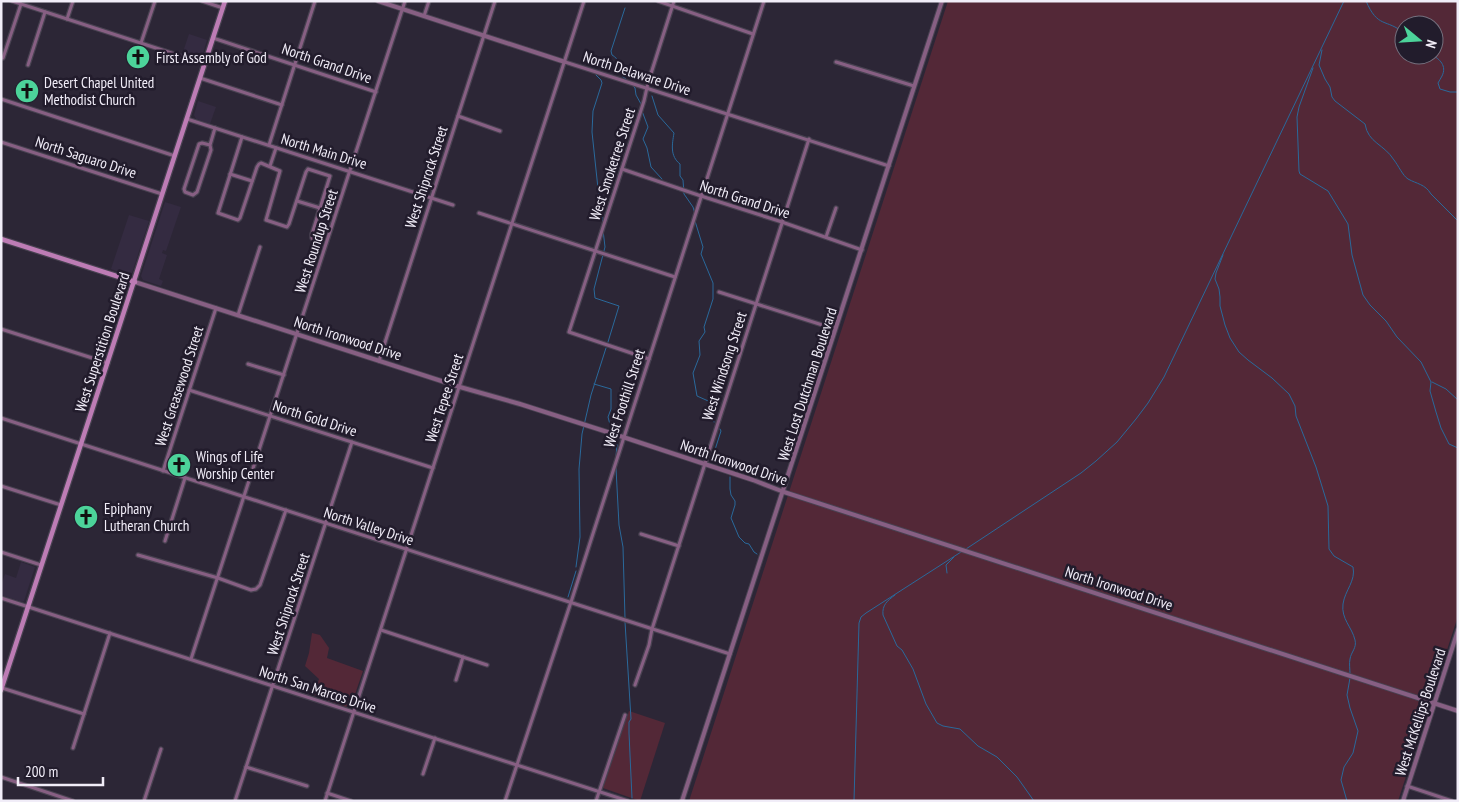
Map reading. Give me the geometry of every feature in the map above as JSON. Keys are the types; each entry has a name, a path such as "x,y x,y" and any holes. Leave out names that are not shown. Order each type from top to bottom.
{"main road":[{"name":"West Superstition Boulevard","path":"2,689 225,1"},
{"name":"North Ironwood Drive","path":"1,239 135,282"}],"street":[{"path":"12,1 205,64"},
{"path":"67,19 73,1"},
{"path":"141,43 155,1"},
{"path":"202,1 223,8"},
{"path":"269,146 315,1"},
{"name":"North Delaware Drive","path":"378,1 889,166"},
{"name":"West Roundup Street","path":"191,659 405,1"},
{"path":"424,16 429,1"},
{"name":"West Shiprock Street","path":"379,360 495,1"},
{"name":"West Tepee Street","path":"325,801 584,1"},
{"path":"658,1 753,34"},
{"name":"West Smoketree Street","path":"649,359 569,332 644,101 674,1"},
{"name":"West Foothill Street","path":"505,801 764,1"},
{"name":"West Lost Dutchman Boulevard","path":"682,801 784,492 940,2"},
{"path":"3,58 21,4"},
{"path":"28,65 45,12"},
{"name":"North Grand Drive","path":"213,38 376,92"},
{"path":"836,62 914,86"},
{"path":"200,78 282,105"},
{"path":"1,99 175,156"},
{"path":"458,116 500,131"},
{"name":"North Main Drive","path":"187,119 454,205"},
{"path":"210,145 199,144 184,189 185,192 194,195 197,192 211,150 210,145 215,128"},
{"path":"242,137 218,213 239,220 259,164 270,166 280,171 266,220 287,227 308,168 330,176 312,234 314,241"},
{"name":"West Windsong Street","path":"634,685 649,645 652,629 809,139"},
{"name":"North Saguaro Drive","path":"1,142 163,194"},
{"path":"270,166 276,148"},
{"name":"North Grand Drive","path":"622,170 862,250"},
{"path":"230,174 252,181"},
{"path":"297,201 320,208"},
{"path":"826,237 836,208"},
{"path":"479,213 675,277"},
{"path":"238,315 260,247"},
{"name":"North Ironwood Drive","path":"135,282 460,387 623,437 784,492 1458,711"},
{"path":"719,292 836,329"},
{"name":"West Greasewood Street","path":"163,470 216,308"},
{"path":"1,329 108,363"},
{"path":"248,364 284,375"},
{"name":"North Gold Drive","path":"189,390 433,468"},
{"name":"North Valley Drive","path":"1,418 731,654"},
{"name":"West Shiprock Street","path":"235,801 352,442"},
{"path":"165,541 185,478"},
{"path":"1,486 62,505"},
{"path":"138,555 218,578 251,590 256,589 260,585 286,510"},
{"path":"641,534 679,546"},
{"path":"1,552 42,566"},
{"name":"North San Marcos Drive","path":"1,598 628,801"},
{"path":"380,630 487,665"},
{"name":"West McKellips Boulevard","path":"1403,801 1458,630"},
{"path":"73,748 110,633"},
{"path":"456,680 464,657"},
{"path":"2,689 84,714"},
{"path":"596,801 625,715"},
{"path":"423,774 435,738"},
{"path":"144,801 162,749"},
{"path":"246,767 307,786"},
{"path":"1,777 73,801"},
{"path":"1408,786 1452,801"},
{"path":"327,793 351,801"}],"shaded area":[{"path":"948,1 1458,1 1458,616 1398,801 689,801"},
{"path":"189,34 207,40 202,57 183,52"},
{"path":"198,101 216,107 210,124 196,119 194,115"},
{"path":"165,202 181,207 166,251 163,250 162,253 167,255 159,279 163,281 161,286 143,280 141,276"},
{"path":"129,215 149,221 132,273 129,275 111,269"},
{"path":"21,562 35,567 24,601 22,602 1,595 1,585 5,574 16,578"},
{"path":"312,633 320,635 329,648 327,658 363,671 353,700 346,707 314,695 319,679 305,666"},
{"path":"629,711 665,723 640,801 603,788"}],"waterway":[{"path":"966,549 1081,473 1096,461 1117,442 1148,403 1164,377 1344,1"},
{"path":"1366,1 1374,16 1394,27"},
{"path":"625,8 611,51 618,61 623,73 622,76 627,80"},
{"path":"1322,50 1319,65 1335,101 1365,124 1369,135 1386,150 1406,178 1426,188 1458,221"},
{"path":"1442,65 1444,69 1438,83 1440,89 1458,92"},
{"path":"1313,68 1297,117 1300,174 1328,191 1348,224 1352,255 1363,295 1386,321 1397,337 1421,362 1431,382 1430,391 1441,428 1449,444 1458,448"},
{"path":"596,75 602,83 593,111 592,132 603,223"},
{"path":"631,84 635,88 636,95 641,104"},
{"path":"652,96 658,115 674,133 673,154 680,164 680,176 683,180 684,194 693,207 695,214"},
{"path":"642,111 648,127 643,139 651,167 662,179"},
{"path":"695,221 703,247 701,254 713,283 713,299 704,327 705,332 699,341 700,355 693,373 697,396 715,404 714,422"},
{"path":"603,230 605,247 594,289 595,298 619,306 608,342"},
{"path":"1223,255 1215,279 1219,289 1220,306 1230,338 1239,352 1289,394 1295,406 1296,416 1316,467 1328,506 1329,549 1334,556 1353,567 1352,581 1343,604 1345,619 1354,635 1355,643 1350,661 1350,674"},
{"path":"576,567 580,537 579,469 582,434 591,395 606,348"},
{"path":"1432,382 1446,389 1458,400"},
{"path":"594,384 611,389 611,409 608,417 612,432"},
{"path":"720,429 712,459 727,465 728,469"},
{"path":"613,436 617,445 616,456"},
{"path":"616,468 619,525 623,547 625,618"},
{"path":"730,477 731,495 735,501 731,518 739,537 749,544 757,554"},
{"path":"854,801 859,623 861,617 961,552"},
{"path":"947,573 946,565 954,557"},
{"path":"568,597 576,571"},
{"path":"895,595 883,608 883,615 897,646 902,650 913,669 926,704 937,723 960,729 978,746 997,757 1017,777 1034,801"},
{"path":"625,622 631,719 629,722 629,733 632,798"},
{"path":"1347,801 1341,780 1344,767 1353,753 1358,731 1347,695 1350,678"}],"place":[{"name":"First Assembly of God","path":"138,57"},
{"name":"Desert Chapel United Methodist Church","path":"27,91"},
{"name":"Wings of Life Worship Center","path":"179,465"},
{"name":"Epiphany Lutheran Church","path":"86,517"}]}
